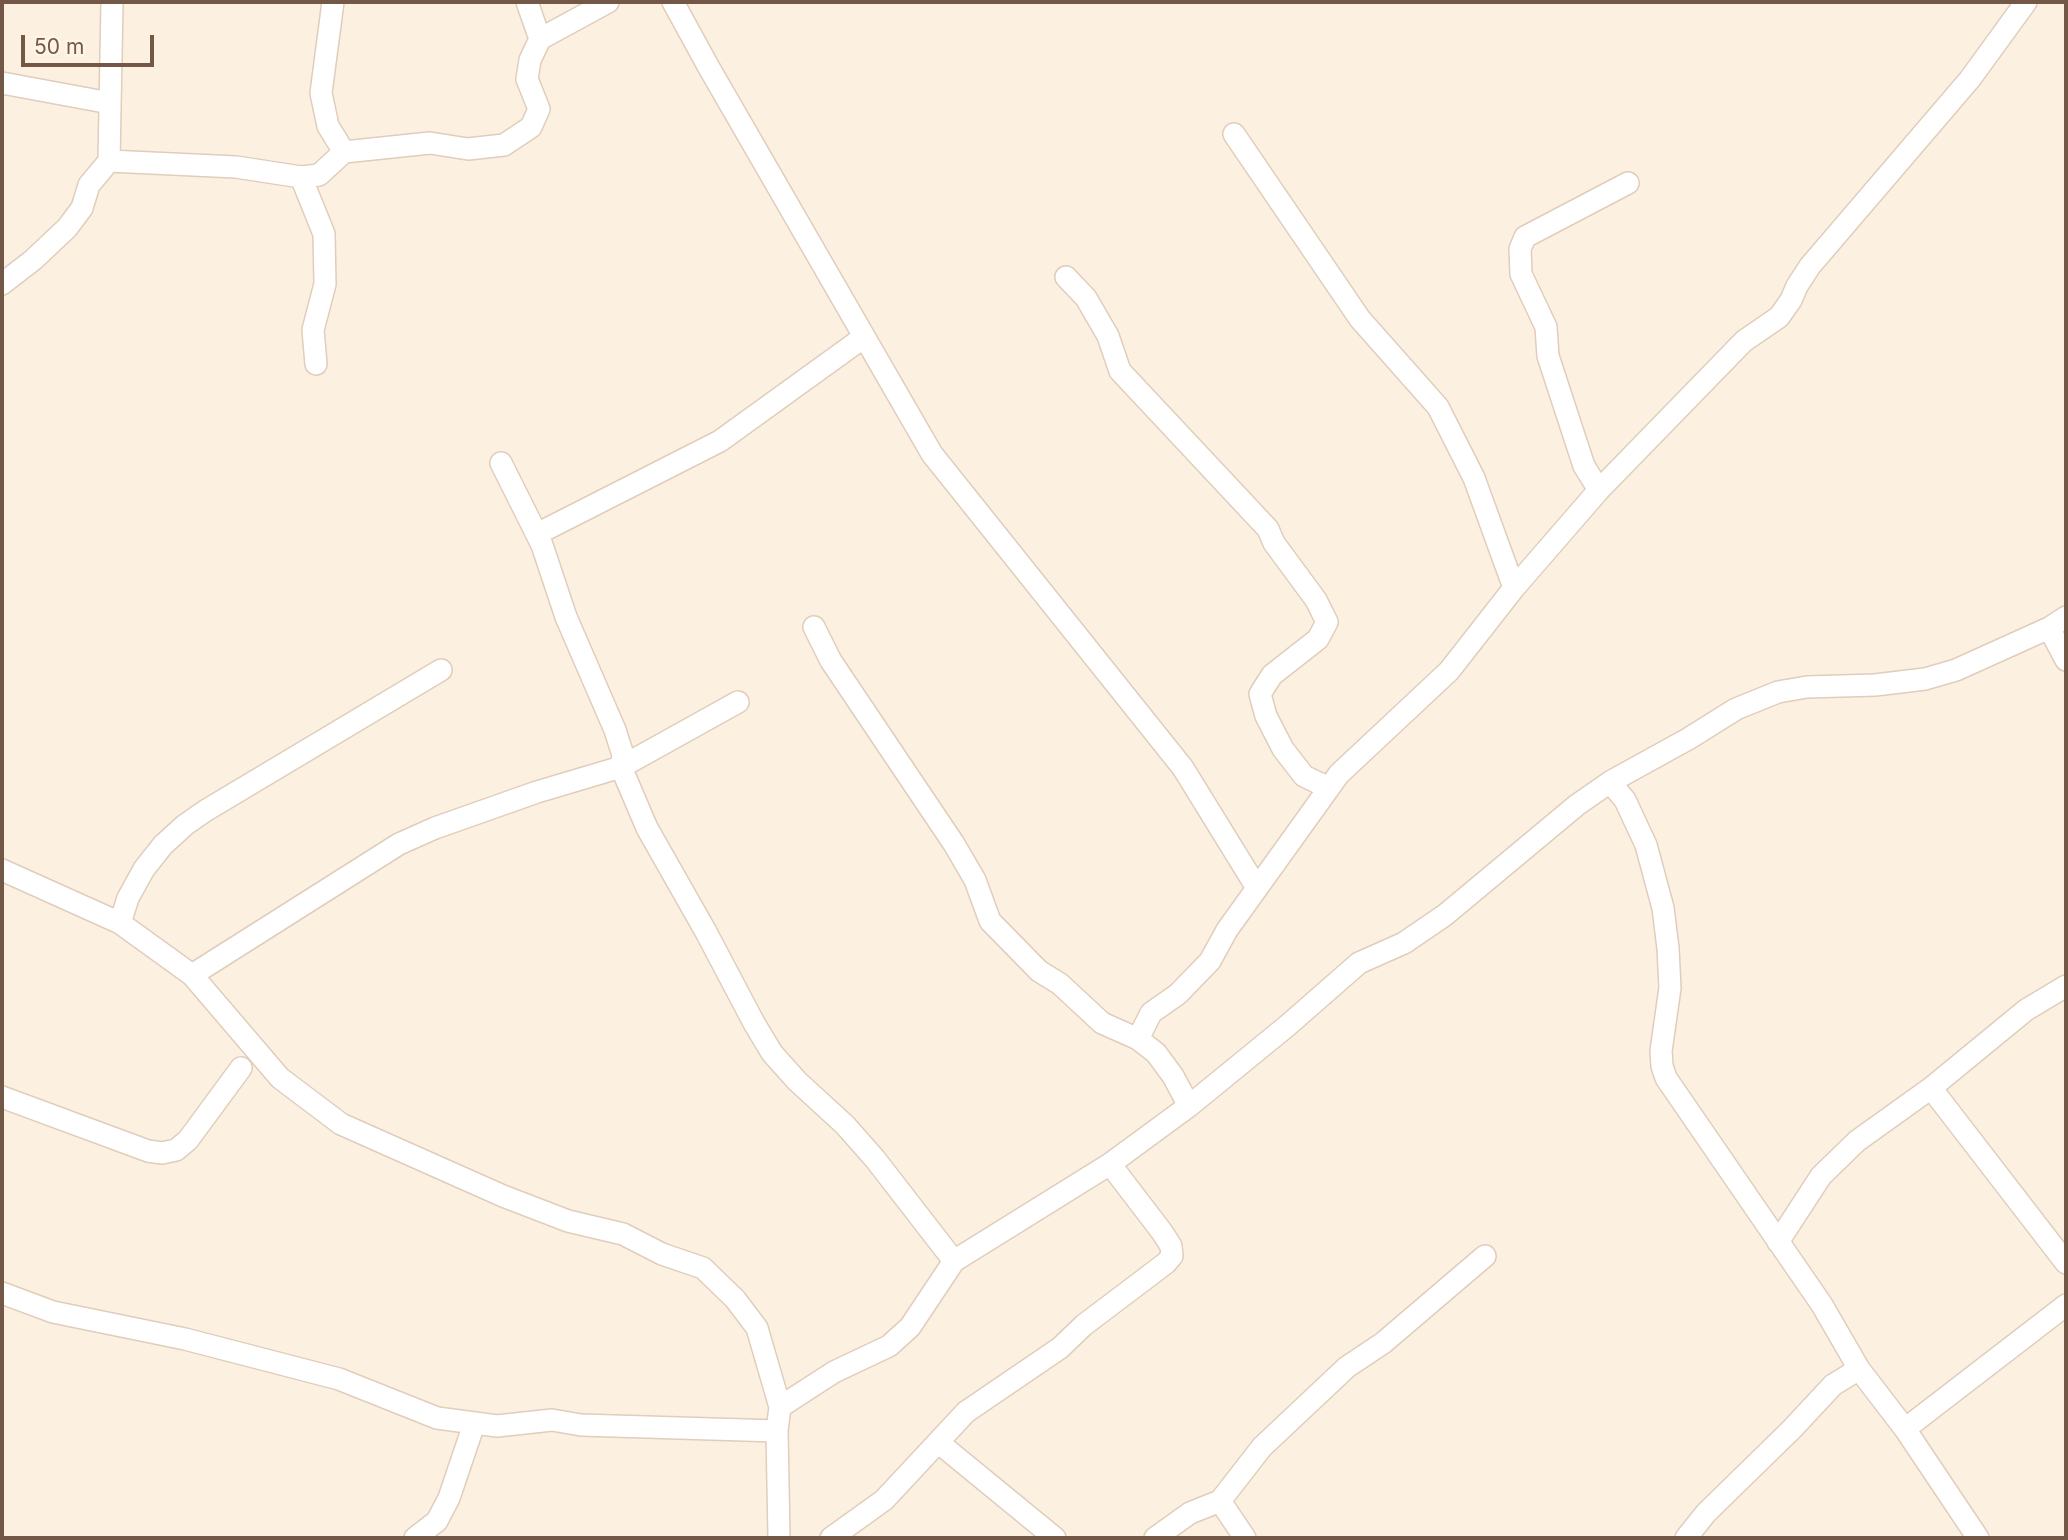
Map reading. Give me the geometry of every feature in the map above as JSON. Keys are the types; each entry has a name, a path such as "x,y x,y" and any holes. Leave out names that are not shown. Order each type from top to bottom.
{"street":[{"path":"2,284 67,229 82,208 89,185 109,161 112,2"},
{"path":"332,2 321,93 328,126 344,152"},
{"path":"527,2 540,39"},
{"path":"109,161 236,167 301,177 319,175 344,152 430,143 468,149 504,145 531,127 539,109 527,79 530,60 540,39 608,2"},
{"path":"673,2 932,454 1183,768 1257,888"},
{"path":"1138,1039 1151,1013 1178,993 1210,961 1227,930 1329,788 1361,752 1449,671 1514,588 1600,490 1744,341 1779,317 1810,266 1970,79 2026,2"},
{"path":"2,83 110,103"},
{"path":"1234,134 1360,319 1438,407 1474,478 1514,588"},
{"path":"301,177 324,233 326,284 313,330 316,364"},
{"path":"1600,490 1584,466 1548,356 1546,327 1521,274 1520,248 1525,237 1628,183"},
{"path":"1066,277 1086,298 1108,336 1120,371 1268,529 1274,543 1316,600 1327,622 1318,639 1272,675 1260,694 1266,716 1283,749 1304,776 1329,788"},
{"path":"537,534 720,441 864,337"},
{"path":"500,463 537,534 566,617 618,738 623,755 621,767 647,828 772,1053 876,1159 954,1261"},
{"path":"780,1406 834,1372 890,1346 909,1327 954,1261 1110,1164 1287,1026 1359,962 1404,943 1445,915 1577,805 1610,782 1736,709 1778,692 1807,687 1875,685 1925,678 1956,670 2057,622 2066,660"},
{"path":"814,627 831,661 954,844 975,880 989,921 1039,971 1060,985 1102,1023 1138,1039 1156,1053 1189,1105"},
{"path":"120,923 128,898 144,869 163,845 185,825 441,670"},
{"path":"192,975 399,845 435,828 537,792 621,767 738,702"},
{"path":"1610,782 1625,800 1646,845 1663,908 1670,988 1661,1051 1666,1078 1822,1305 1859,1369 1905,1430 1978,1538"},
{"path":"2,870 120,923 192,975 280,1078 341,1124 516,1201 568,1221 623,1234 663,1254 703,1268 735,1299 757,1328 780,1406 777,1431 779,1538"},
{"path":"1778,1242 1822,1176 1857,1141 1931,1088 2026,1010 2066,986"},
{"path":"2,1097 148,1151 162,1153 176,1150 188,1140 242,1068"},
{"path":"1931,1088 2066,1263"},
{"path":"831,1538 884,1500 966,1412 1060,1348 1084,1325 1166,1264 1172,1256 1171,1246 1110,1164"},
{"path":"1155,1538 1190,1513 1220,1501 1262,1447 1347,1367 1383,1343 1485,1256"},
{"path":"2,1293 53,1312 185,1339 339,1379 437,1419 497,1426 552,1420 581,1425 777,1431"},
{"path":"1905,1430 2066,1305"},
{"path":"1686,1538 1706,1513 1833,1385 1859,1369"},
{"path":"415,1538 437,1521 449,1498 474,1424"},
{"path":"939,1443 1055,1538"},
{"path":"1220,1501 1245,1538"}]}
